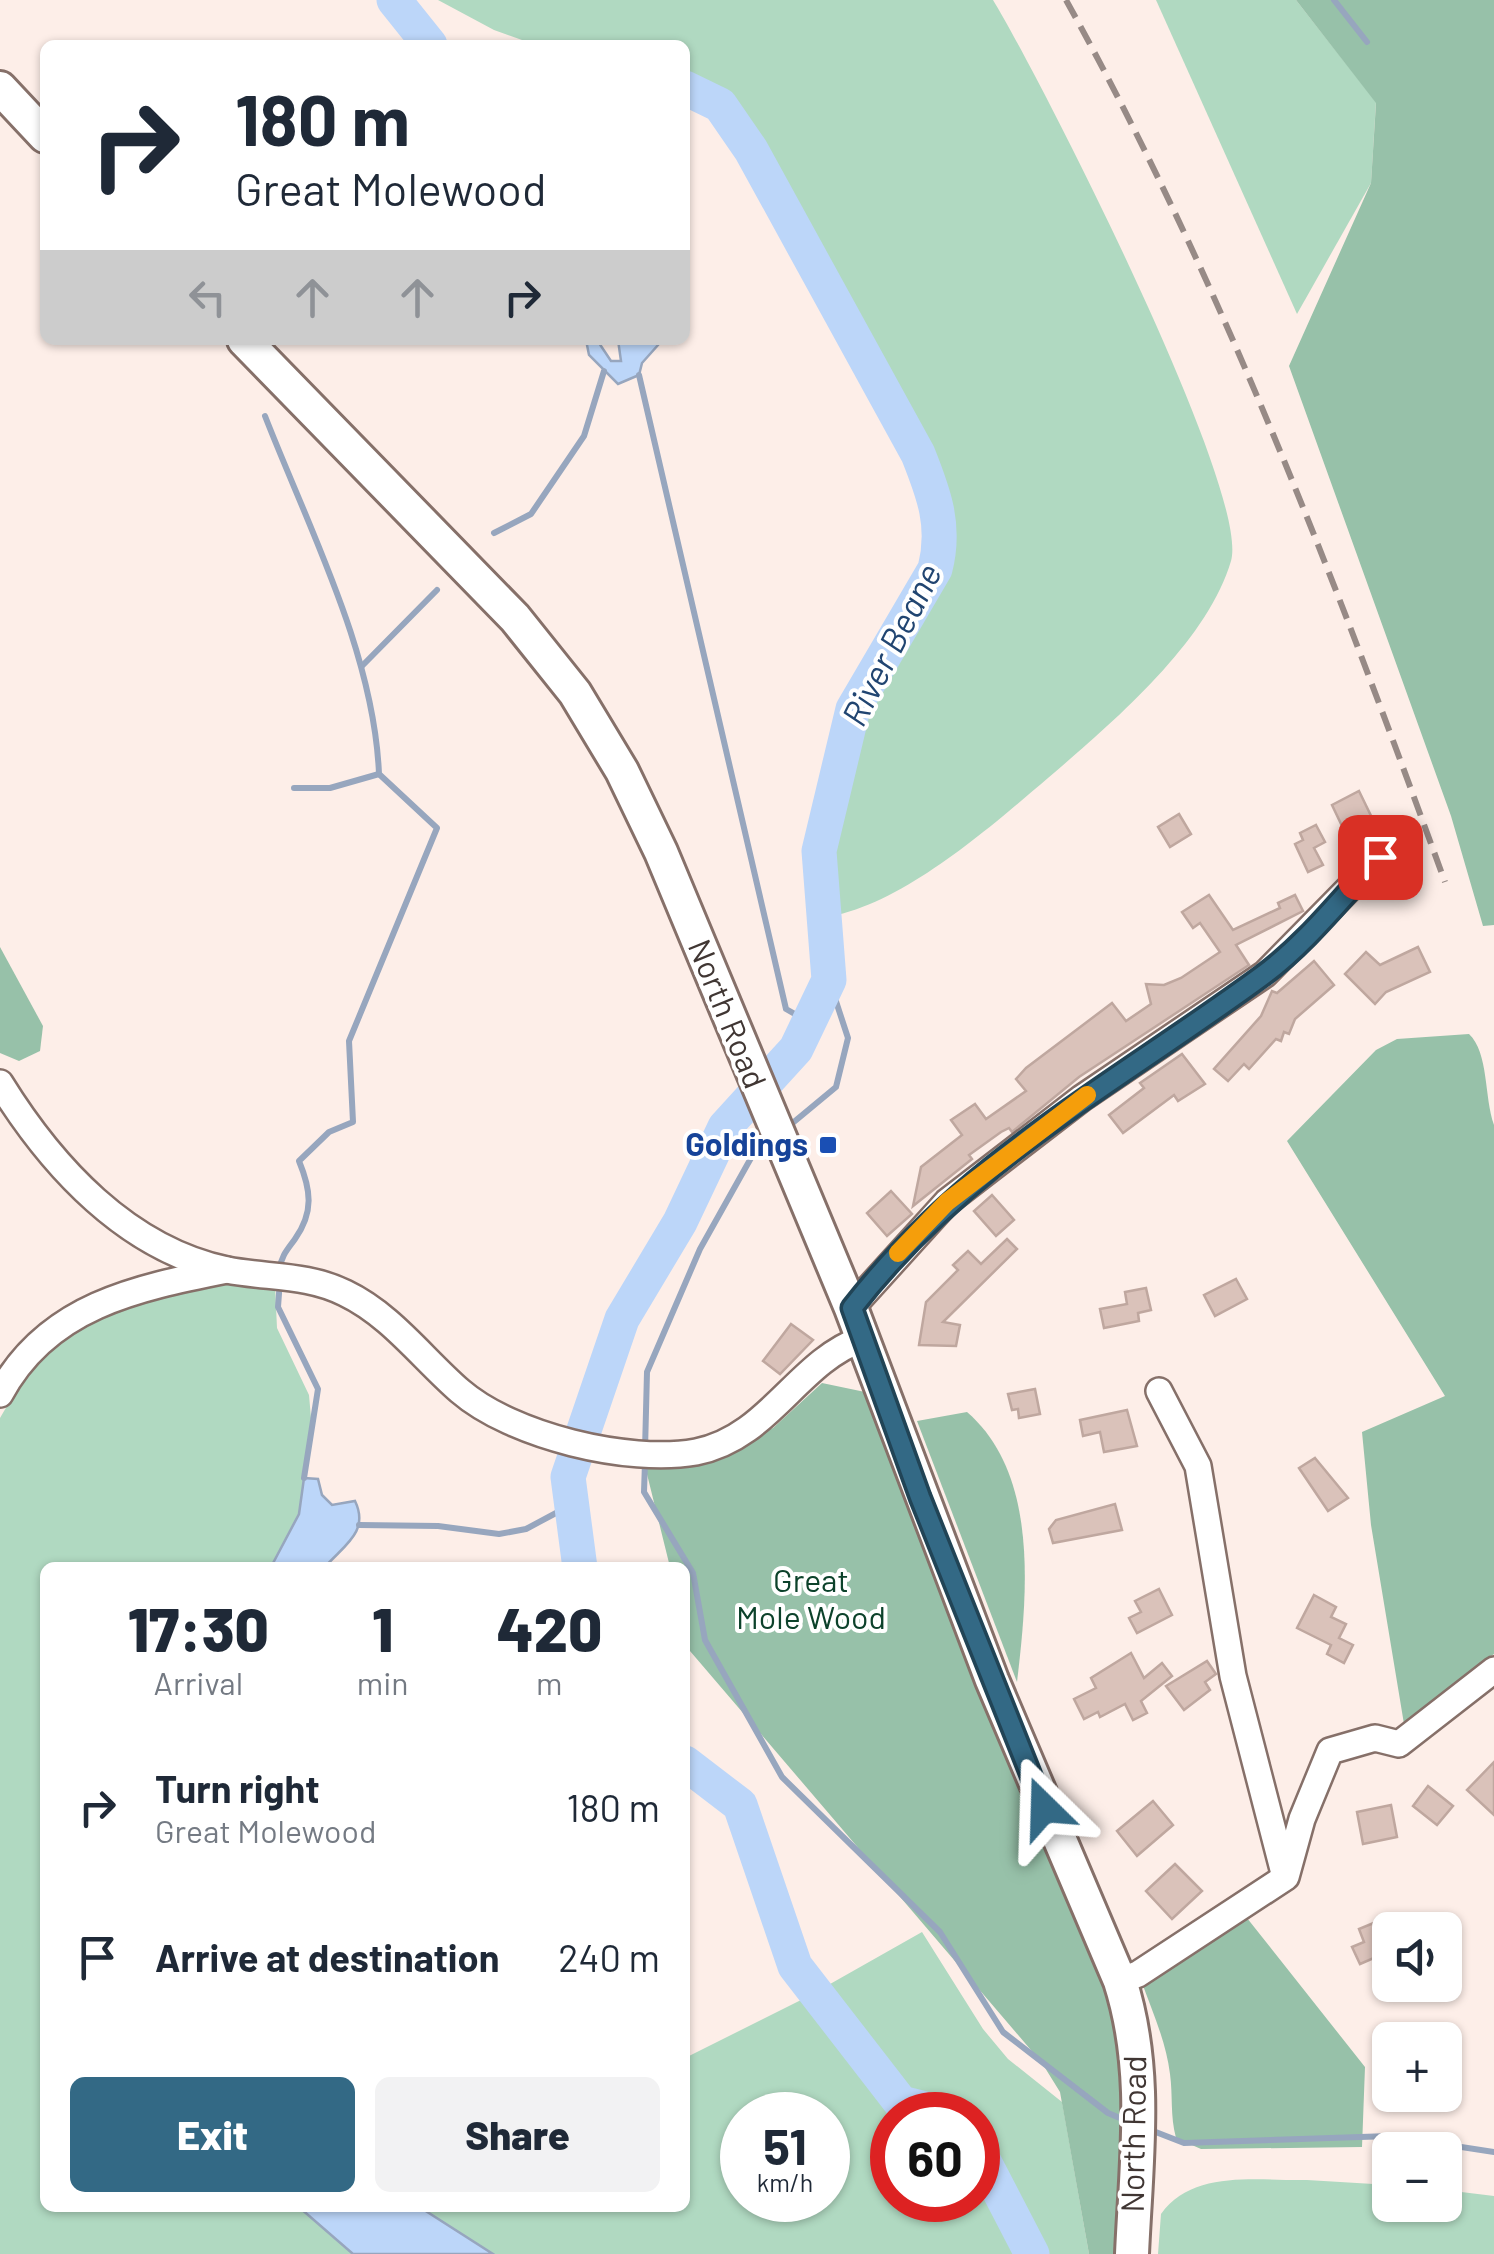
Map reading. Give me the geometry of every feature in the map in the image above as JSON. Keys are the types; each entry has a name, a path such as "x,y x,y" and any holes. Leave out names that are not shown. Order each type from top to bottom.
{"main road":[{"path":"0,88 40,131"},
{"name":"North Road","path":"249,345 515,618 575,693 622,771 662,852 857,1324 992,1680 1120,1980 1135,2029 1139,2112 1132,2254"}],"street":[{"path":"0,1394 8,1362 86,1308 142,1287 226,1270 264,1273 313,1280 348,1294 391,1324 461,1392 494,1416 554,1438 658,1452 698,1452 748,1430 830,1354 857,1324 947,1202 1148,1051 1265,974 1380,857"},
{"path":"0,1084 28,1128 108,1211 143,1239 226,1270"},
{"path":"1159,1391 1198,1466 1226,1640 1286,1877"},
{"path":"1120,1980 1138,1974 1286,1877 1302,1819 1330,1750 1374,1738 1399,1744 1494,1670"}],"green space":[{"path":"438,0 993,0 1094,193 1177,373 1209,455 1228,520 1231,561 1219,592 1179,651 1100,733 970,842 879,900 818,918 837,761 870,684 933,593 952,519 937,457 745,116 698,78 690,77 690,40 522,40 494,30"},
{"path":"1156,0 1296,0 1376,102 1371,183 1297,314"},
{"path":"1296,0 1494,0 1494,925 1483,926 1451,816 1289,366 1371,183 1376,103"},
{"path":"0,947 43,1026 40,1051 19,1061 0,1053"},
{"path":"1469,1034 1480,1052 1494,1125 1494,1654 1404,1724 1371,1525 1362,1432 1445,1396 1287,1141 1376,1050 1397,1039"},
{"path":"214,1278 275,1285 277,1328 309,1395 311,1418 299,1514 274,1562 40,1562 40,2212 305,2212 353,2254 0,2254 0,1418 22,1384 66,1337 115,1309"},
{"name":"Great Mole Wood","path":"822,1383 865,1392 1124,2039 1124,2254 1089,2254 1060,2092 1042,2063 690,1651 690,1562 669,1562 643,1458 706,1457 773,1428"},
{"path":"967,1412 991,1438 1018,1503 1025,1576 1017,1682 917,1421"},
{"path":"1243,1913 1365,2067 1362,2147 1201,2149 1176,2138 1168,2062 1141,1980"},
{"path":"922,1932 983,2029 1008,2059 1062,2102 1089,2254 1043,2254 1000,2169 1000,2092 904,2092 823,1988"},
{"path":"811,1995 875,2092 870,2092 870,2222 1000,2222 1000,2209 1024,2254 493,2254 427,2212 690,2212 690,2056"},
{"path":"1248,2179 1372,2184 1372,2222 1462,2222 1462,2192 1494,2196 1494,2254 1158,2254 1161,2214 1174,2200 1208,2184"}],"water":[{"path":"587,345 600,345 611,361 621,361 619,345 658,345 642,363 639,375 618,384 589,355"},
{"path":"304,1478 318,1479 322,1495 332,1505 355,1501 359,1521 352,1538 330,1562 274,1562 299,1514"},
{"path":"305,2212 427,2212 493,2254 353,2254"}],"building":[{"path":"1359,791 1373,820 1358,827 1354,819 1342,826 1332,805"},
{"path":"1179,814 1191,834 1170,847 1158,827"},
{"path":"1316,825 1325,842 1314,848 1323,865 1308,872 1295,844 1303,840 1300,833"},
{"path":"1209,895 1233,930 1280,908 1278,903 1295,895 1303,911 1236,945 1249,965 1079,1077 1012,1132 1009,1128 1001,1132 913,1206 921,1167 962,1135 951,1120 975,1104 986,1119 1026,1091 1016,1079 1026,1068 1112,1003 1126,1021 1151,1004 1146,984 1164,985 1181,978 1220,952 1200,923 1193,928 1182,912"},
{"path":"1418,947 1430,972 1386,992 1375,1004 1345,974 1366,952 1380,965"},
{"path":"1314,961 1334,985 1295,1019 1289,1034 1284,1032 1281,1041 1276,1039 1249,1069 1244,1064 1228,1081 1214,1069 1261,1016 1272,991 1277,993"},
{"path":"1182,1054 1205,1084 1178,1101 1174,1095 1123,1133 1109,1115 1144,1088 1140,1083"},
{"path":"891,1191 912,1214 887,1236 867,1213"},
{"path":"992,1195 1014,1220 996,1236 974,1211"},
{"path":"1007,1239 1017,1249 943,1322 960,1325 956,1346 919,1345 926,1302 958,1270 953,1265 968,1251 981,1264"},
{"path":"1236,1279 1247,1299 1215,1316 1204,1295"},
{"path":"1146,1288 1151,1310 1138,1313 1139,1321 1104,1328 1100,1309 1127,1304 1125,1292"},
{"path":"791,1324 813,1340 780,1374 763,1361"},
{"path":"1035,1389 1040,1414 1019,1418 1018,1409 1012,1410 1008,1394"},
{"path":"1127,1410 1137,1446 1104,1452 1100,1432 1083,1436 1080,1420"},
{"path":"1315,1458 1348,1498 1328,1511 1299,1468"},
{"path":"1115,1504 1122,1530 1053,1543 1049,1529 1056,1520"},
{"path":"1159,1589 1172,1615 1137,1633 1129,1618 1141,1612 1135,1601"},
{"path":"1314,1595 1336,1607 1331,1617 1346,1624 1339,1638 1353,1645 1344,1663 1327,1654 1331,1645 1297,1628"},
{"path":"1131,1653 1144,1678 1162,1663 1172,1676 1141,1701 1147,1713 1133,1720 1125,1704 1100,1717 1098,1712 1084,1719 1074,1699 1096,1688 1091,1678"},
{"path":"1207,1661 1216,1674 1205,1682 1210,1690 1184,1710 1166,1686"},
{"path":"1494,1762 1494,1815 1467,1790"},
{"path":"1428,1786 1453,1806 1437,1825 1413,1806"},
{"path":"1153,1801 1173,1825 1137,1856 1117,1831"},
{"path":"1391,1805 1397,1837 1363,1844 1357,1812"},
{"path":"1175,1864 1202,1891 1172,1919 1146,1891"},
{"path":"1372,1924 1372,1959 1360,1964 1352,1947 1364,1942 1359,1929"}],"waterway":[{"name":"River Beane","path":"394,0 426,40"},
{"path":"1334,0 1367,42"},
{"name":"River Beane","path":"579,1562 568,1477 622,1319 680,1222 725,1127 796,1049 829,980 819,851 853,709 935,569 938,553 939,524 918,454 751,150 720,105 690,90"},
{"path":"494,533 531,514 584,436 604,371"},
{"path":"639,375 786,1009 809,1022"},
{"path":"265,416 352,637 365,683 379,774 437,828 349,1041 353,1122 329,1132 299,1161 308,1191 308,1210 280,1268"},
{"path":"362,666 437,590"},
{"path":"294,788 330,788 379,774"},
{"path":"789,1126 836,1087 848,1038 829,980"},
{"path":"645,1450 647,1372 700,1249 751,1158 771,1141"},
{"path":"280,1280 278,1307 318,1389 304,1478"},
{"path":"645,1462 644,1492 686,1562"},
{"path":"359,1525 438,1526 499,1534 526,1529 571,1505"},
{"path":"690,1568 705,1640 782,1777 940,1932 1003,2032 1108,2113 1127,2121"},
{"name":"River Beane","path":"690,1767 740,1805 795,1966 892,2092"},
{"path":"1148,2129 1184,2143 1390,2136 1494,2152"},
{"name":"River Beane","path":"1000,2192 1032,2254"}],"railway":[{"path":"1066,0 1176,214 1273,434 1445,882"}],"slow traffic":[{"path":"898,1253 947,1202 1087,1095"}],"place":[{"name":"Goldings","path":"828,1145"}],"route":[{"path":"1044,1808 920,1497 852,1308 880,1272 947,1202 1148,1051 1265,974 1296,947 1380,857"}]}
